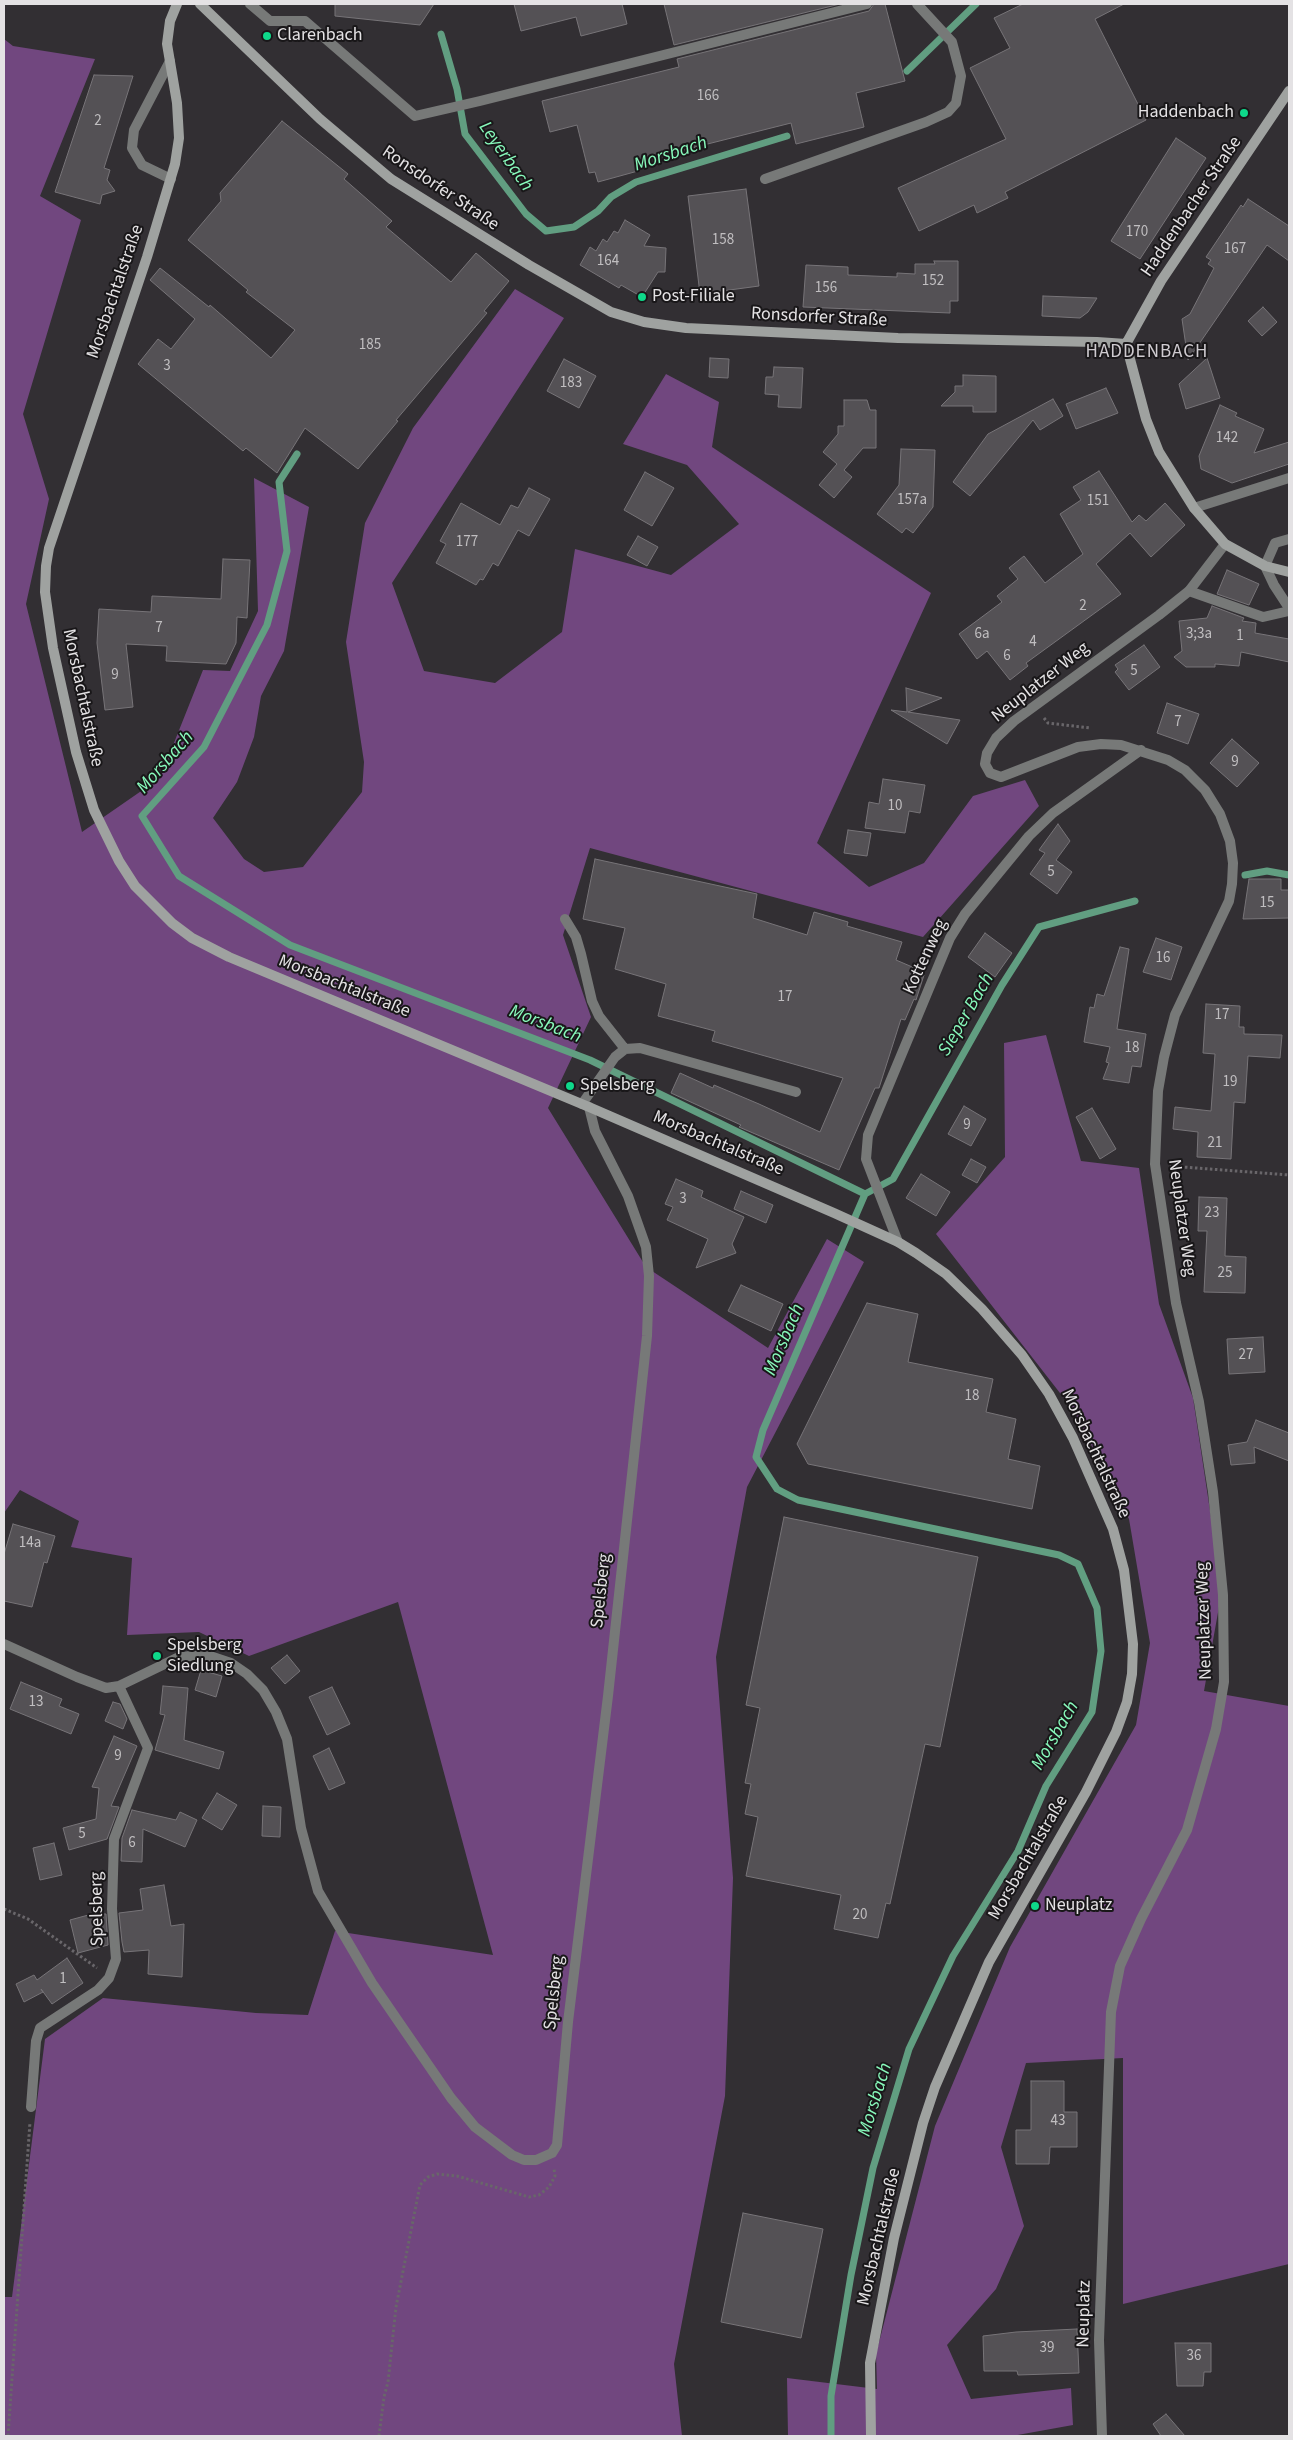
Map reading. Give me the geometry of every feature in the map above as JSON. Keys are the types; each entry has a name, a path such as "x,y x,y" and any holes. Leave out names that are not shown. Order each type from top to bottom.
{"main road":[{"name":"Morsbachtalstraße","path":"178,4 167,32 177,103 178,138 171,179 49,548 46,566 45,592 53,648 78,760 94,810 119,861 135,886 172,923 192,938 229,957 586,1105 834,1213 898,1242 916,1253 946,1274 982,1309 1022,1355 1053,1401 1077,1446 1113,1529 1124,1570 1133,1644 1132,1674 1127,1702 1116,1732 1086,1792 989,1962 935,2087 923,2123 894,2238 870,2363 871,2436"},
{"name":"Ronsdorfer Straße","path":"200,4 327,125 391,178 521,260 611,312 644,322 686,328 898,338 1126,344"},
{"name":"Haddenbacher Straße","path":"1126,344 1161,281 1289,91"},
{"path":"1126,344 1146,419 1159,452 1194,508 1225,544 1266,566 1289,572"}],"street":[{"path":"250,4 270,21 305,21 414,116 480,102 867,4"},
{"path":"764,179 948,112 956,103 961,76 952,42 917,4"},
{"path":"170,62 134,130 132,148 142,165 171,179"},
{"path":"1194,508 1289,478"},
{"path":"1189,591 1263,617 1289,609 1274,585 1266,566 1275,543 1289,539"},
{"name":"Neuplatzer Weg","path":"1111,2012 1120,1966 1141,1919 1187,1830 1216,1728 1224,1682 1223,1595 1213,1492 1199,1402 1176,1304 1155,1164 1158,1091 1164,1057 1175,1015 1229,901 1233,863 1230,841 1220,814 1204,790 1185,770 1168,760 1121,744 1078,747 1001,777 990,773 985,764 987,753 996,738 1035,705 1189,591 1225,544"},
{"name":"Kottenweg","path":"898,1242 866,1158 868,1135 950,938 964,914 1029,836 1053,812 1141,750"},
{"path":"565,920 576,937 592,1001 599,1016 625,1050"},
{"path":"586,1105 598,1082 615,1057 625,1050 640,1048 796,1092"},
{"name":"Spelsberg","path":"552,2154 557,2145 568,2022 608,1696 647,1336 649,1276 646,1247 628,1196 595,1131 586,1105"},
{"path":"4,1644 106,1688 120,1686 170,1662 196,1655 213,1657 231,1663 247,1674 263,1690 276,1712 286,1740 301,1828 318,1891 367,1976 451,2098 476,2127 512,2155 524,2160 536,2160 552,2154"},
{"name":"Spelsberg","path":"109,1978 116,1958 112,1909 114,1839 148,1748 120,1686"},
{"path":"31,2107 36,2041 40,2028 98,1990 109,1978"},
{"name":"Neuplatz","path":"1102,2436 1100,2340 1111,2012"}],"path":[{"path":"1035,705 1048,722 1093,728"},
{"path":"1155,1164 1289,1175"},
{"path":"4,1909 28,1918 109,1978"},
{"path":"8,2436 31,2107"},
{"path":"379,2436 388,2382 396,2307 420,2185 428,2177 437,2174 457,2176 529,2197 539,2195 549,2186 555,2176 552,2154"}],"shaded area":[{"path":"4,39 13,46 95,59 40,196 81,220 23,414 49,499 26,604 82,832 160,778 203,670 230,671 258,611 254,478 309,507 284,651 261,696 254,737 237,782 213,818 244,859 264,872 303,867 362,792 364,762 346,642 365,523 413,428 515,289 564,318 392,583 424,671 495,683 562,632 575,549 671,575 739,524 687,465 623,444 666,374 719,402 712,447 931,593 817,843 869,887 924,863 973,796 1025,780 1039,806 923,937 590,848 563,935 591,1017 548,1108 646,1267 768,1348 827,1239 864,1262 747,1487 716,1657 733,1878 725,2096 674,2364 682,2436 4,2436 4,2297 12,2297 45,2039 103,1998 256,2013 308,2015 335,1931 493,1955 398,1602 249,1656 199,1632 127,1635 132,1558 71,1547 79,1521 20,1490 4,1513"},
{"path":"1046,1035 1081,1161 1139,1168 1159,1304 1193,1398 1222,1590 1204,1691 1289,1706 1289,2264 1123,2304 1123,2058 1026,2063 1001,2147 1024,2226 996,2289 947,2345 971,2399 1071,2388 1073,2425 1012,2436 788,2436 787,2378 877,2389 876,2354 935,2126 1010,1947 1136,1725 1150,1643 1129,1519 1074,1411 936,1234 1005,1157 1004,1043"}],"building":[{"path":"335,4 434,4 420,25 335,16"},
{"path":"514,4 622,4 627,24 581,36 576,17 521,31"},
{"path":"664,4 840,4 674,45"},
{"path":"874,4 885,4 905,81 856,93 864,127 796,144 791,123 636,162 638,171 598,182 595,172 589,173 577,125 550,132 542,101 679,67 677,59 869,11"},
{"path":"1023,4 1124,4 1095,19 1146,120 1005,192 1008,198 977,213 974,205 919,231 898,188 1006,139 970,68 1010,48 994,18"},
{"path":"94,75 133,76 104,168 110,170 107,180 115,191 102,195 100,204 55,192"},
{"path":"282,121 348,174 344,179 392,221 386,227 451,282 476,253 509,281 484,311 487,313 396,420 398,421 358,469 305,428 277,473 246,448 243,451 138,364 158,339 171,349 195,319 150,280 160,268 209,307 210,305 271,358 295,330 246,292 248,290 188,240 221,201 220,193"},
{"path":"1176,138 1206,158 1140,259 1111,241"},
{"path":"746,189 759,286 700,294 688,196"},
{"path":"1248,199 1289,226 1289,261 1267,245 1188,360 1182,319 1190,314 1214,268 1208,264 1211,260 1206,257 1241,205 1243,207"},
{"path":"625,220 650,235 644,246 666,248 665,272 658,272 642,297 621,285 619,288 580,265 590,247 596,251 603,239 607,242 614,231 618,233"},
{"path":"934,261 958,261 958,301 950,301 950,313 803,307 806,265 848,267 848,275 897,277 897,273 915,274 915,264 935,264"},
{"path":"1043,296 1097,298 1088,312 1080,318 1042,316"},
{"path":"1263,307 1277,322 1262,336 1248,321"},
{"path":"710,358 729,359 728,378 709,377"},
{"path":"1207,358 1220,398 1186,409 1179,384"},
{"path":"564,359 596,376 579,408 547,391"},
{"path":"774,367 803,368 801,408 778,407 779,395 765,394 766,377 773,377"},
{"path":"963,375 996,376 996,412 973,412 973,406 941,406 955,392 955,386 963,386"},
{"path":"1106,388 1118,413 1076,429 1066,404"},
{"path":"1053,399 1063,416 1040,430 1033,420 970,496 953,482 988,434"},
{"path":"844,400 867,400 870,410 876,410 876,448 863,448 844,470 852,477 834,498 819,485 837,464 823,452 838,434 838,426 844,426"},
{"path":"1220,405 1237,413 1235,416 1264,429 1254,453 1289,442 1289,464 1232,483 1201,469 1199,456"},
{"path":"901,449 935,450 933,507 913,533 906,528 902,533 877,514 899,485"},
{"path":"1099,471 1132,522 1139,515 1146,521 1165,503 1185,525 1151,557 1130,533 1096,564 1121,594 1026,663 1028,666 1010,680 987,651 977,659 959,634 1002,602 997,596 1018,579 1009,568 1024,556 1045,583 1083,554 1060,514 1081,500 1073,487"},
{"path":"645,472 674,488 652,526 624,510"},
{"path":"529,488 550,499 529,536 518,530 498,566 493,563 483,580 480,579 476,585 436,563 446,544 440,541 461,503 500,525 511,505 518,508"},
{"path":"638,536 658,547 647,566 627,555"},
{"path":"223,559 250,560 247,618 237,617 236,643 226,664 166,661 167,646 126,644 133,707 105,710 97,643 99,609 151,612 152,596 221,599"},
{"path":"1227,570 1259,584 1249,605 1217,594"},
{"path":"1212,606 1244,618 1242,621 1256,623 1255,633 1289,639 1289,662 1241,652 1239,666 1215,664 1215,667 1186,667 1174,657 1182,651 1179,621 1207,618"},
{"path":"1144,645 1160,667 1129,690 1115,672 1118,669 1115,665"},
{"path":"906,688 942,698 908,712 960,720 947,744 891,710 907,712"},
{"path":"1167,703 1199,714 1188,744 1157,733"},
{"path":"1232,739 1259,763 1237,787 1210,763"},
{"path":"883,779 925,785 920,813 909,811 905,833 865,828 869,802 879,804"},
{"path":"1058,824 1070,841 1056,860 1072,872 1057,894 1030,874 1045,853 1039,850"},
{"path":"848,830 871,833 867,856 844,853"},
{"path":"595,859 757,894 753,918 807,935 814,912 848,922 847,926 902,942 896,960 917,969 916,972 924,975 916,1000 914,999 905,1020 901,1019 879,1088 875,1088 839,1170 739,1127 741,1125 671,1093 680,1073 713,1088 714,1085 820,1132 843,1078 712,1041 715,1031 658,1016 666,984 615,969 625,928 583,919"},
{"path":"1249,879 1281,879 1281,890 1289,890 1289,918 1243,919"},
{"path":"985,933 1012,953 995,977 968,957"},
{"path":"1156,938 1182,947 1171,980 1143,972"},
{"path":"1120,947 1129,949 1117,1029 1146,1034 1141,1067 1132,1066 1129,1083 1103,1079 1109,1063 1106,1062 1110,1047 1084,1042 1090,1007 1094,1008 1097,994 1104,996"},
{"path":"1206,1004 1240,1006 1239,1027 1244,1027 1244,1034 1282,1035 1280,1058 1248,1056 1245,1103 1234,1102 1231,1159 1197,1157 1198,1132 1173,1129 1175,1107 1211,1111 1215,1054 1203,1053"},
{"path":"964,1106 986,1119 971,1146 948,1134"},
{"path":"1092,1108 1116,1149 1100,1159 1076,1117"},
{"path":"971,1159 986,1167 977,1183 962,1175"},
{"path":"921,1174 950,1192 936,1216 906,1198"},
{"path":"676,1179 703,1191 701,1197 744,1217 732,1244 736,1253 696,1268 708,1239 667,1220 673,1207 665,1204"},
{"path":"741,1191 773,1205 766,1223 734,1209"},
{"path":"1199,1197 1227,1198 1225,1256 1246,1257 1245,1293 1204,1292 1207,1231 1198,1231"},
{"path":"741,1285 783,1304 771,1331 728,1311"},
{"path":"867,1303 918,1314 908,1362 993,1379 986,1412 1016,1419 1008,1459 1040,1466 1032,1509 808,1464 797,1444"},
{"path":"1263,1337 1265,1372 1229,1374 1227,1339"},
{"path":"1256,1420 1289,1433 1289,1461 1254,1447 1255,1463 1231,1465 1228,1445 1247,1442"},
{"path":"784,1517 978,1557 940,1747 925,1744 890,1904 886,1903 878,1938 834,1929 841,1895 746,1876 758,1817 745,1814 751,1784 745,1783 760,1708 746,1705"},
{"path":"13,1524 55,1536 47,1563 44,1562 32,1607 4,1601 4,1554"},
{"path":"287,1655 300,1671 285,1684 271,1668"},
{"path":"201,1670 222,1676 216,1697 195,1690"},
{"path":"21,1682 62,1699 59,1706 79,1714 71,1734 10,1709"},
{"path":"163,1686 188,1688 184,1740 224,1752 219,1769 155,1750 165,1715 160,1714"},
{"path":"332,1687 350,1724 327,1735 309,1697"},
{"path":"113,1702 120,1704 127,1719 123,1729 105,1721"},
{"path":"114,1736 137,1746 111,1806 119,1807 107,1839 69,1850 63,1828 96,1819 99,1788 92,1787"},
{"path":"329,1748 345,1783 329,1790 313,1756"},
{"path":"217,1793 237,1805 222,1830 202,1818"},
{"path":"263,1806 281,1807 280,1837 262,1836"},
{"path":"132,1810 176,1820 180,1812 197,1820 185,1847 143,1829 142,1862 121,1861 122,1838"},
{"path":"54,1843 62,1875 40,1880 33,1848"},
{"path":"164,1885 171,1926 184,1924 182,1977 148,1974 149,1950 124,1952 122,1942 119,1913 143,1910 140,1889"},
{"path":"92,1914 106,1914 108,1945 78,1953 70,1920"},
{"path":"67,1958 83,1983 52,2004 41,1989 43,1992 24,2002 16,1984 34,1975 37,1980"},
{"path":"1031,2081 1064,2081 1064,2112 1077,2112 1077,2147 1050,2147 1049,2164 1016,2164 1016,2130 1031,2130"},
{"path":"743,2213 823,2229 801,2338 721,2322"},
{"path":"1077,2329 1079,2373 1018,2375 1017,2371 984,2371 983,2336 1016,2332"},
{"path":"1175,2343 1211,2343 1211,2372 1204,2372 1203,2386 1177,2386"},
{"path":"1166,2414 1185,2436 1161,2436 1153,2424"}],"waterway":[{"name":"Morsbach","path":"907,71 976,4"},
{"name":"Morsbach","path":"441,34 457,89 465,134 526,214 546,231 574,227 598,211 611,197 636,182 787,136"},
{"name":"Morsbach","path":"297,454 279,482 287,551 267,625 204,747 142,816 179,876 290,945 590,1060 865,1194 763,1430 756,1457 777,1489 798,1500 1059,1555 1078,1564 1097,1608 1101,1651 1092,1712 1046,1786 1018,1851 953,1956 909,2049 873,2168 851,2275 831,2396 831,2436"},
{"name":"Sieper Bach","path":"1245,875 1267,871 1289,875"},
{"name":"Sieper Bach","path":"865,1194 893,1179 1002,985 1039,927 1135,901"}],"place":[{"name":"Clarenbach","path":"267,36"},
{"name":"Haddenbach","path":"1244,113"},
{"name":"Post-Filiale","path":"642,297"},
{"name":"Spelsberg","path":"570,1086"},
{"name":"Spelsberg Siedlung","path":"157,1656"},
{"name":"Neuplatz","path":"1035,1906"}],"district":[{"name":"HADDENBACH","path":"1147,353"}],"water label":[{"name":"Leyerbach","path":"505,157"}]}
